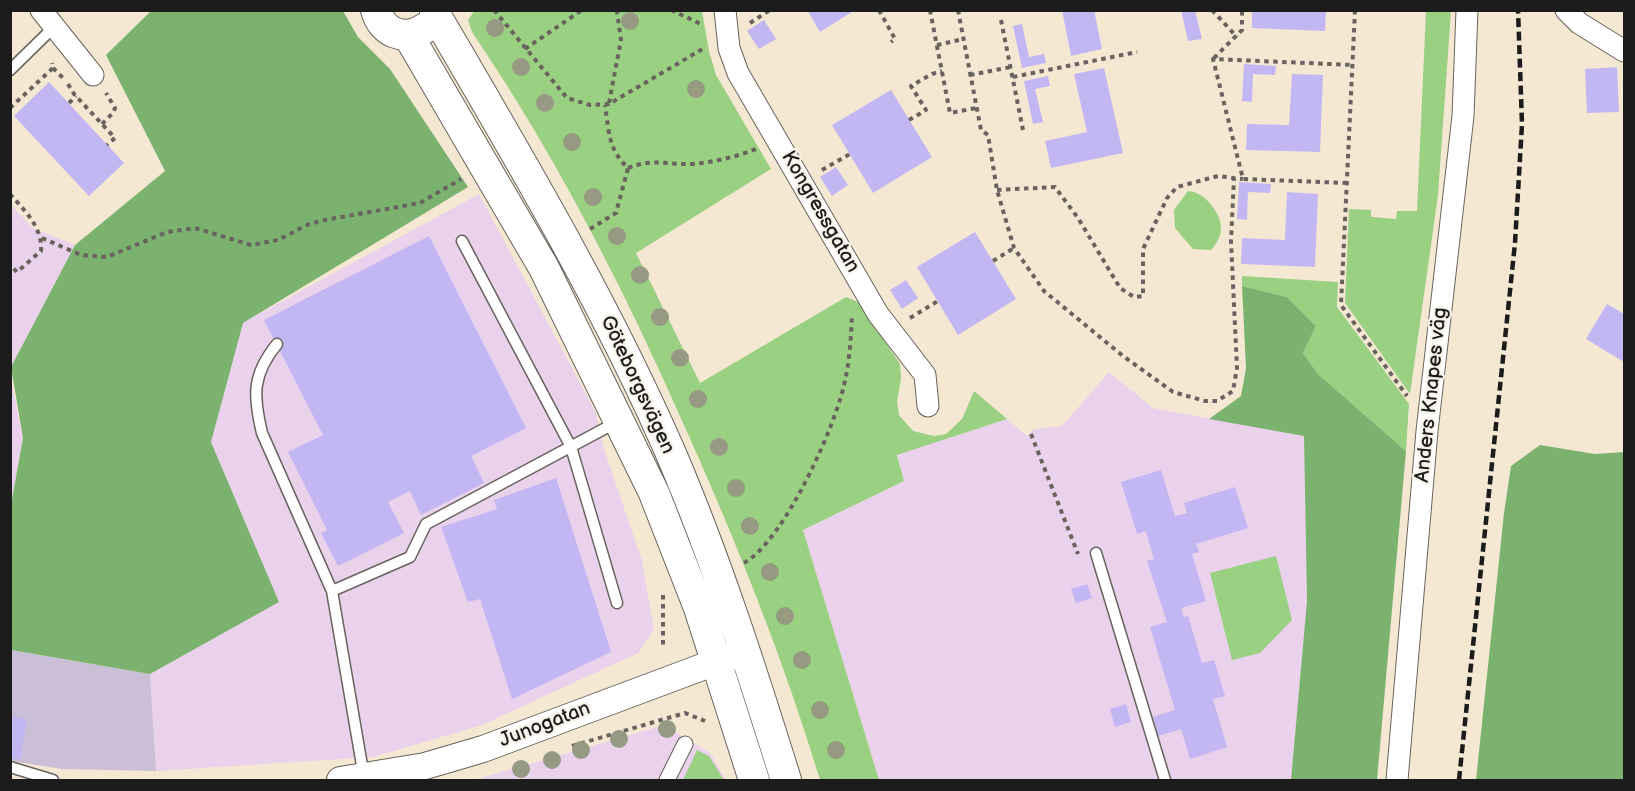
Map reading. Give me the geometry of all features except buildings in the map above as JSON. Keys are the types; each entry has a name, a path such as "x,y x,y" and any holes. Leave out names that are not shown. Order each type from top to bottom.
{"main road":[{"path":"376,10 380,22 388,30 408,35"},
{"name":"Göteborgsvägen","path":"754,780 716,661 654,493 544,268 408,35 423,30 435,12 558,226 617,340 672,456 745,651 786,780"}],"street":[{"name":"Kongressgatan","path":"725,10 729,48 738,73 878,314 925,375 928,406"},
{"name":"Anders Knapes väg","path":"1396,780 1431,403 1462,127 1467,10"},
{"path":"1566,10 1579,23 1624,51"},
{"path":"48,18 93,75"},
{"name":"Junogatan","path":"356,780 425,766 483,749 745,651"},
{"path":"667,780 685,744"}],"lane":[{"path":"10,70 48,18"},
{"path":"462,241 571,447 617,603"},
{"path":"277,344 262,362 255,387 256,409 262,433 332,591 356,780"},
{"path":"332,591 410,557 426,524 620,421"},
{"path":"1096,553 1165,780"},
{"path":"10,767 53,780"}],"path":[{"path":"494,10 567,98 578,102 607,105 712,43"},
{"path":"525,48 582,10"},
{"path":"606,10 617,12 624,10"},
{"path":"671,10 710,28"},
{"path":"741,28 770,10"},
{"path":"879,10 895,39 891,42"},
{"path":"930,10 950,113 976,108"},
{"path":"958,10 981,130 988,135 997,190 1014,248 1044,291 1123,356 1173,392 1187,398 1217,401 1233,391 1238,368 1231,241 1234,178"},
{"path":"1212,10 1237,37"},
{"path":"1213,59 1242,30 1242,10"},
{"path":"1356,10 1341,305 1409,399 1431,403"},
{"path":"617,12 621,40 607,105 612,147 615,156 628,168"},
{"path":"1001,20 1023,130"},
{"path":"937,45 963,39"},
{"path":"1013,77 1137,52"},
{"path":"1213,59 1353,65"},
{"path":"1213,59 1243,178"},
{"path":"970,75 1011,67"},
{"path":"909,120 926,110 911,86 942,71"},
{"path":"68,83 76,96 115,138 108,145"},
{"path":"69,103 76,96"},
{"path":"628,168 648,161 675,164 711,162 762,147"},
{"path":"815,174 850,154"},
{"path":"585,231 616,213 628,168"},
{"path":"42,238 81,255 107,257 167,232 195,228 251,245 278,240 309,224 325,220 420,203 467,175"},
{"path":"997,190 1055,187 1078,218 1120,288 1134,297 1143,296 1143,249 1167,198 1177,186 1218,176 1347,183"},
{"path":"10,194 28,214 42,238 41,251 17,272 10,264"},
{"path":"993,261 1014,248"},
{"path":"904,322 938,301"},
{"path":"738,566 755,557 772,535 818,456 846,376 852,309"},
{"path":"1031,434 1080,560"},
{"path":"566,747 685,713 698,716"}],"shaded area":[{"path":"479,194 596,413 605,452 642,561 654,629 638,653 482,725 373,757 156,771 150,674 279,602 211,442 242,323"},
{"path":"11,205 33,228 75,245 11,367"},
{"path":"1109,372 1153,408 1304,436 1307,601 1291,780 879,780 803,530 904,481 897,455 1007,419 1027,436 1034,429 1062,426"},
{"path":"11,379 23,438 11,505"},
{"path":"10,650 150,674 156,771 62,769 11,761"},
{"path":"664,725 710,753 726,780 474,780"}],"green space":[{"path":"475,10 702,11 716,75 771,169 636,253 700,383 846,297 858,302 900,364 901,379 897,401 899,415 913,431 934,436 946,434 962,419 974,391 1007,419 897,455 904,481 803,530 879,780 820,780 760,605 688,434 589,228 533,129 472,32 468,20"},
{"path":"151,11 343,11 358,37 390,69 468,187 243,323 211,442 279,602 150,674 11,650 11,505 23,438 11,367 75,245 165,171 106,55"},
{"path":"1426,11 1451,11 1438,195 1410,394 1345,303 1349,209 1371,210 1371,217 1396,219 1397,211 1417,211"},
{"path":"1188,191 1205,199 1218,216 1220,234 1211,250 1193,249 1175,228 1174,210"},
{"path":"1242,276 1338,282 1337,307 1409,404 1406,451 1318,374 1303,353 1316,326 1287,297 1242,286"},
{"path":"1242,286 1287,297 1316,326 1303,353 1318,374 1406,451 1377,780 1291,780 1307,601 1304,436 1209,419 1241,396 1246,368"},
{"path":"1540,445 1595,454 1624,452 1624,780 1476,780 1511,466"},
{"path":"1276,556 1292,620 1260,653 1232,660 1210,573"},
{"path":"697,750 709,756 724,780 683,780"}],"railway":[{"path":"1459,780 1515,243 1522,124 1518,10"}]}
